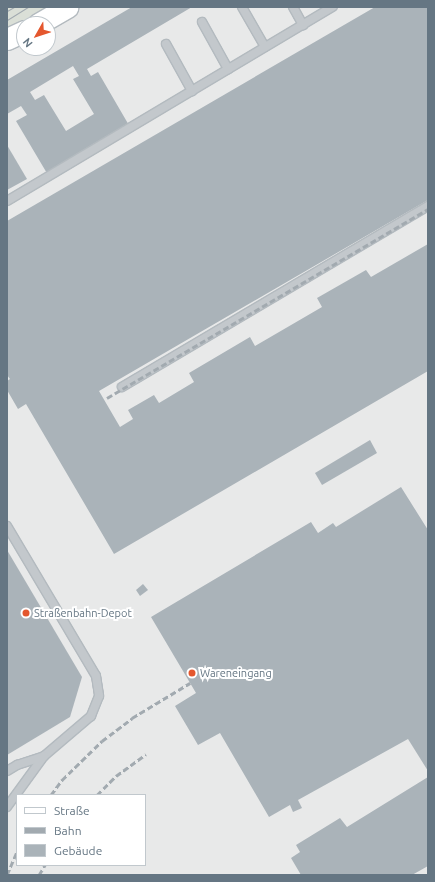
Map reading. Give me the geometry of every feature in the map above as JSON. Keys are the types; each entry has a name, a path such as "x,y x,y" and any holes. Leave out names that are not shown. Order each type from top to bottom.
{"main road":[{"path":"52,16 67,7"}],"lane":[{"path":"242,7 265,47"},
{"path":"293,7 303,25"},
{"path":"7,201 333,7"},
{"path":"202,22 228,69"},
{"path":"166,44 192,91"},
{"path":"122,387 428,206"},
{"path":"7,526 96,676 99,696 91,716 44,756 16,794"},
{"path":"7,771 44,756"},
{"path":"7,807 16,795"}],"shaded area":[{"path":"7,7 47,7 32,16 16,16 16,26 7,31"},
{"path":"71,7 428,7 428,875 7,875 7,41 16,36 16,56 56,56 56,18"}],"building":[{"path":"132,7 192,7 87,69 91,76 98,72 130,127 48,175 16,121 27,115 21,106 7,114 7,80 48,56 56,56 56,51","holes":["73,66 79,76 73,79 94,114 66,131 44,95 35,100 30,92"]},
{"path":"375,7 428,7 428,200 99,391 120,427 133,419 128,410 154,395 159,403 194,382 189,373 250,337 255,346 322,307 317,298 366,270 371,277 428,244 428,371 114,554 26,404 18,409 7,390 7,381 10,379 7,375 7,221"},
{"path":"7,145 27,179 7,190"},
{"path":"370,440 377,453 322,485 315,473"},
{"path":"401,487 428,530 428,771 408,739 298,800 302,808 293,812 290,805 269,817 220,733 198,745 175,706 196,693 151,617 311,522 318,533 333,523 336,527"},
{"name":"Straßenbahn-Depot","path":"7,550 82,677 70,717 7,755"},
{"path":"143,584 148,590 140,596 136,590"},
{"path":"428,777 428,866 412,875 301,875 291,858 300,852 296,845 340,818 347,827"}],"tram line":[{"path":"7,11 14,7"},
{"path":"7,20 28,7"}],"railway":[{"path":"107,398 428,209"},
{"path":"52,794 62,780 102,741 132,718 190,683"},
{"path":"98,794 116,776 146,754"},
{"path":"7,875 16,854"},
{"path":"39,875 44,866"}],"place":[{"name":"Straßenbahn-Depot","path":"26,613"},
{"name":"Wareneingang","path":"192,673"}]}
